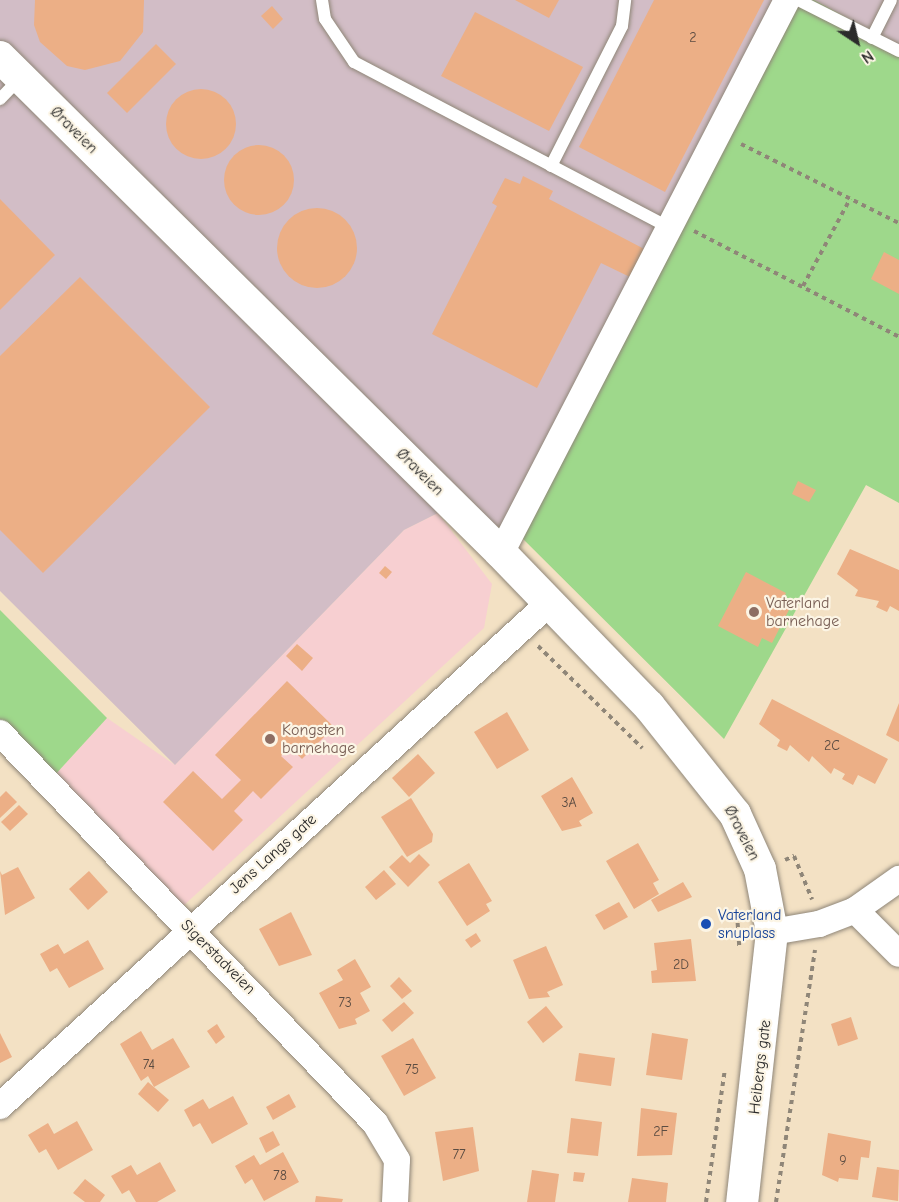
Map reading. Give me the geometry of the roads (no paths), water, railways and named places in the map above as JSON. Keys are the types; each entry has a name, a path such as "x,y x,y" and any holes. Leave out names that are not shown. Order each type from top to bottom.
{"street":[{"path":"501,553 787,0"},
{"name":"Øraveien","path":"7,78 501,553 649,706 735,814 760,869 772,932"},
{"name":"Jens Langs gate","path":"0,1106 548,604"},
{"name":"Sigerstadveien","path":"0,733 375,1123 397,1160 395,1202"},
{"path":"772,932 819,924 855,910 899,879"},
{"path":"855,910 899,954"},
{"name":"Heibergs gate","path":"742,1202 772,932"}],"lane":[{"path":"322,0 325,19 354,62 550,166 672,224"},
{"path":"550,166 622,26 625,0"},
{"path":"798,0 899,51"},
{"path":"872,38 891,0"}],"place":[{"name":"Vaterland barnehage","path":"754,612"},
{"name":"Kongsten barnehage","path":"270,739"},
{"name":"Vaterland snuplass","path":"706,924"}]}
